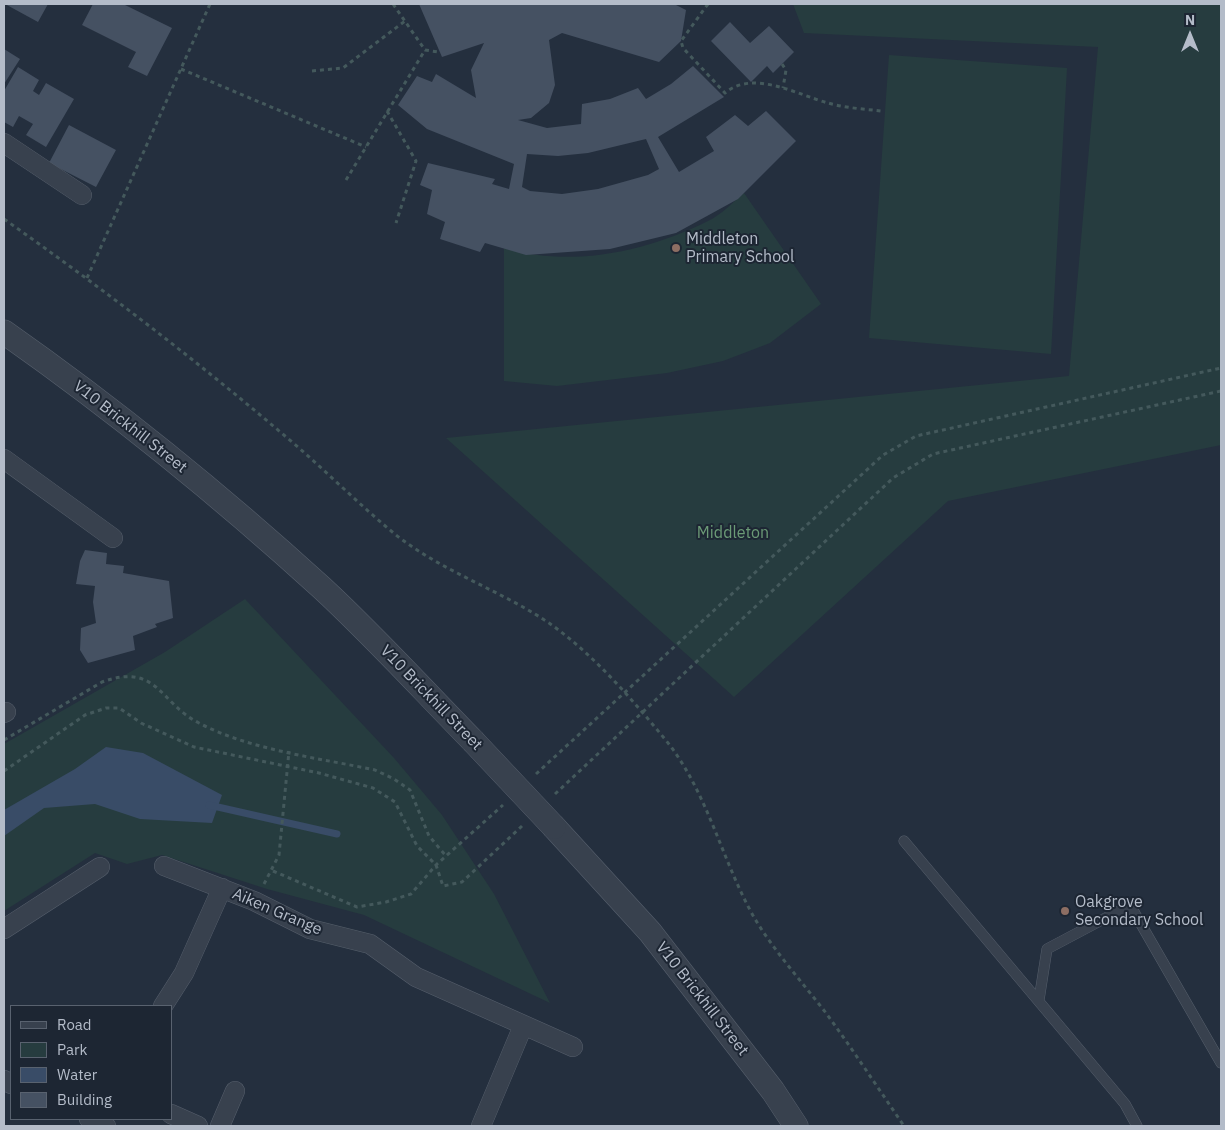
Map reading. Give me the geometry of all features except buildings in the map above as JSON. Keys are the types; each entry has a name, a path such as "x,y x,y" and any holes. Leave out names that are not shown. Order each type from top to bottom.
{"street":[{"path":"4,143 82,195"},
{"name":"V10 Brickhill Street","path":"4,332 53,366 140,434 232,509 323,589 473,741 650,932 773,1091 796,1126"},
{"path":"4,459 113,538"},
{"name":"Aiken Grange","path":"164,866 254,901 310,929 370,944 416,977 573,1047"},
{"path":"4,929 100,867"},
{"path":"164,1005 184,973 222,888"},
{"path":"481,1126 523,1026"},
{"path":"220,1126 235,1091"},
{"path":"172,1114 198,1126"},
{"path":"91,1120 106,1126"}],"lane":[{"path":"904,841 1125,1104 1137,1126"},
{"path":"1039,1000 1047,950 1130,905 1221,1063"}],"path":[{"path":"87,278 210,4"},
{"path":"393,4 425,50 438,52"},
{"path":"708,4 681,42 682,48 725,93 732,87 770,83 828,104 881,111"},
{"path":"312,71 343,68 405,21"},
{"path":"346,180 425,50"},
{"path":"782,64 786,70 783,88"},
{"path":"181,69 300,121 366,147"},
{"path":"387,111 416,161 396,223"},
{"path":"4,220 87,278 298,447 397,536 446,568 549,624 592,658 642,712 667,742 690,775 709,814 732,875 756,922 834,1025 904,1126"},
{"path":"530,780 623,692 882,455 916,436 1221,368"},
{"path":"548,800 893,478 933,454 1221,391"},
{"path":"4,740 102,682 116,677 132,677 148,682 164,692 180,711 197,722 224,735 375,770 394,779 410,790 429,836 446,856"},
{"path":"4,771 84,715 106,708 118,708 141,723 194,747 287,766 373,788 395,802 417,846 436,865 443,886 462,882 527,821"},
{"path":"254,901 273,871 279,856 289,751"},
{"path":"273,871 357,907 386,902 411,894 436,865 504,804"}],"green space":[{"name":"Middleton","path":"793,4 1221,4 1221,445 948,501 734,697 446,438 1069,376 1098,47 804,33"},
{"path":"889,55 1067,68 1051,354 869,338"},
{"path":"744,193 821,304 770,343 723,361 667,373 557,386 504,381 504,248 556,257 608,254 660,241 684,232 713,218"},
{"path":"245,599 394,758 442,815 494,894 550,1003 364,915 267,889 162,855 127,864 95,853 4,911 4,744 165,652"}],"water":[{"path":"106,747 143,753 222,795 212,823 140,819 95,804 44,808 4,836 4,810 75,769"}],"waterway":[{"path":"209,805 337,834"}],"place":[{"name":"Middleton Primary School","path":"676,248"},
{"name":"Oakgrove Secondary School","path":"1065,911"}]}
